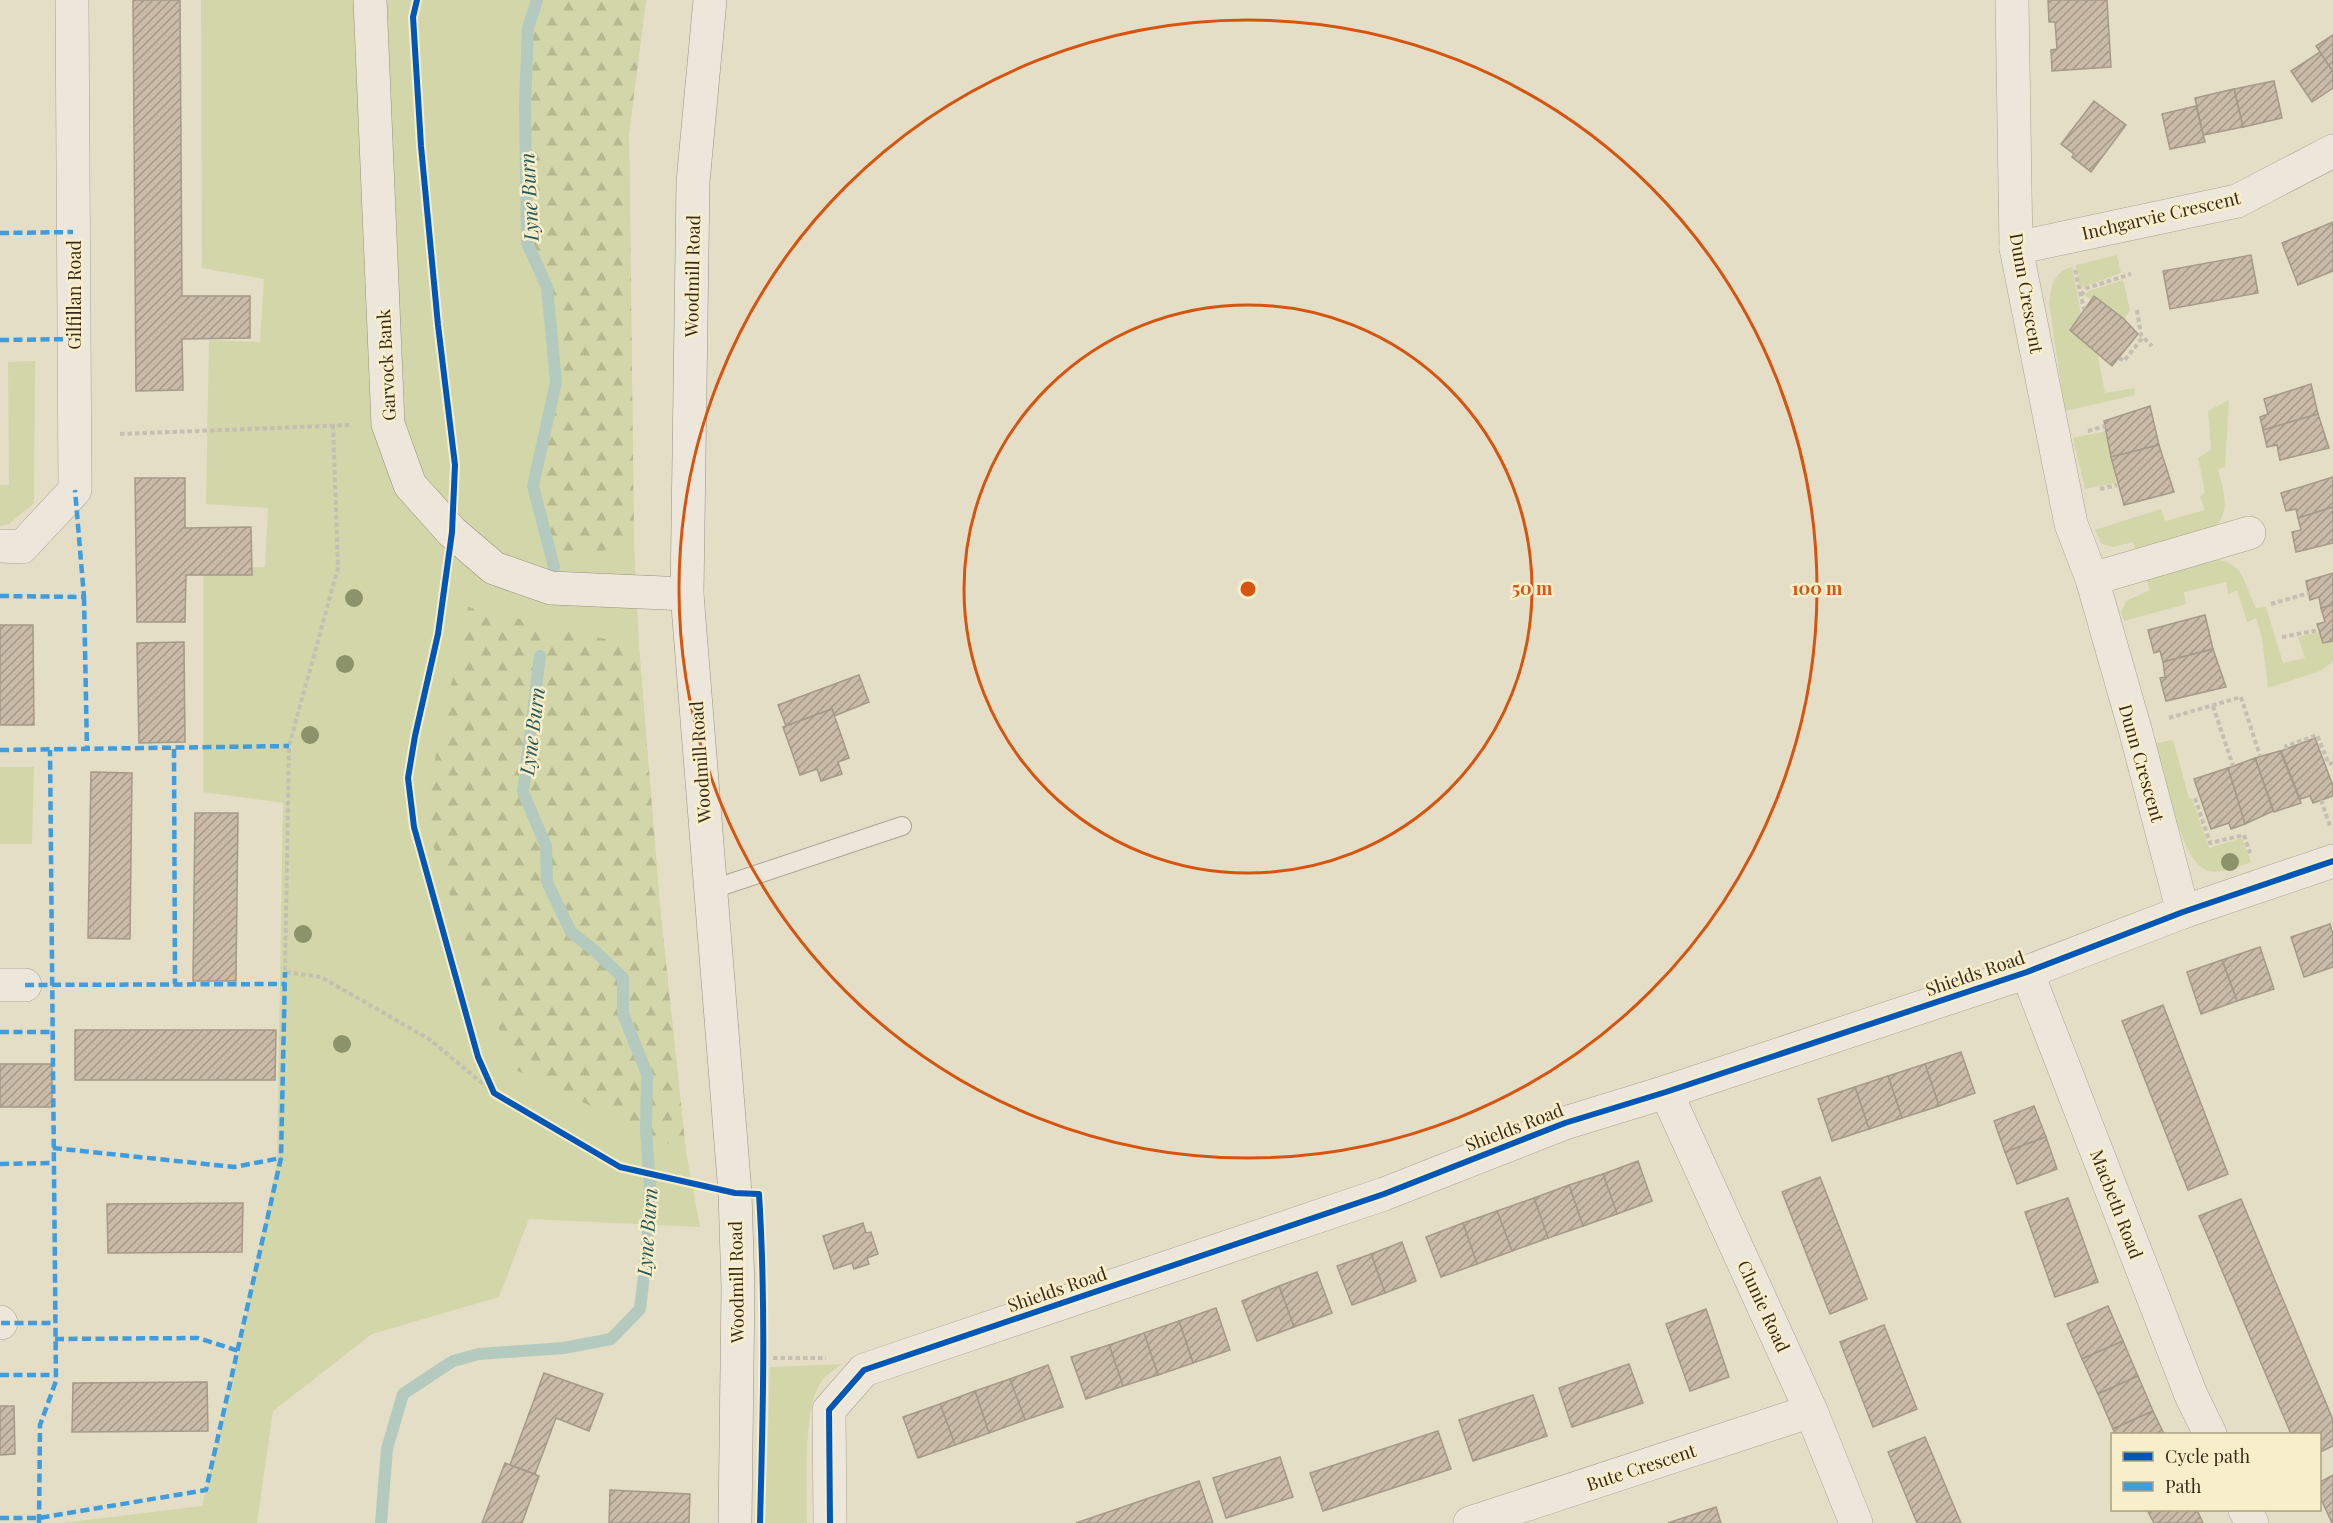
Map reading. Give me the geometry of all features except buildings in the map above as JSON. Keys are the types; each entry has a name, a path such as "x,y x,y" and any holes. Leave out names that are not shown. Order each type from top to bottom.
{"street":[{"name":"Gilfillan Road","path":"0,546 22,547 75,490 72,0"},
{"name":"Garvock Bank","path":"369,0 388,424 410,485 452,532 494,568 551,588 687,594"},
{"name":"Woodmill Road","path":"710,0 693,182 687,594 735,1193 738,1288 735,1523"},
{"name":"Dunn Crescent","path":"2012,0 2016,248 2071,524 2092,579 2183,912"},
{"name":"Inchgarvie Crescent","path":"2016,248 2237,201 2333,151"},
{"path":"2092,579 2249,533"},
{"name":"Shields Road","path":"864,1370 1384,1194 1565,1123 1666,1092 2027,972 2183,912 2333,861"},
{"name":"Macbeth Road","path":"2027,972 2191,1395 2210,1433"},
{"name":"Clunie Road","path":"1666,1092 1811,1411 1856,1523"},
{"path":"830,1523 829,1410 864,1370"},
{"name":"Bute Crescent","path":"1470,1523 1811,1411"}],"lane":[{"path":"710,890 902,826"}],"path":[{"path":"2074,267 2084,309"},
{"path":"2080,295 2087,288 2132,274"},
{"path":"2137,310 2140,335 2152,346"},
{"path":"2119,358 2124,361 2143,337"},
{"path":"120,435 388,424"},
{"path":"333,425 338,568 289,746 285,972 321,978 429,1039 504,1099"},
{"path":"2271,604 2309,593"},
{"path":"2283,637 2319,630"},
{"path":"2134,728 2241,698 2260,756"},
{"path":"2213,706 2233,766"},
{"path":"2287,749 2286,746 2317,735 2329,764 2333,763"},
{"path":"2195,798 2210,843 2244,835 2252,857"},
{"path":"2321,800 2333,835"},
{"path":"486,1075 494,1093"},
{"path":"764,1358 845,1358 864,1370"}],"green space":[{"path":"201,0 646,0 629,133 634,541 639,647 660,907 686,1152 700,1227 529,1219 499,1297 372,1334 273,1411 257,1523 62,1523 202,1506 239,1351 277,1161 283,803 203,792 203,568 265,567 268,508 206,504 209,340 260,342 264,279 202,268"},
{"path":"529,0 646,0 629,133 634,541 554,567 533,486 556,382 547,287 527,243 525,105"},
{"path":"2117,255 2121,273 2080,290 2076,265"},
{"path":"2072,267 2081,313 2071,330 2098,356 2105,393 2134,388 2135,395 2065,411 2049,303 2054,280 2061,272"},
{"path":"2123,280 2130,310 2124,319 2094,296 2090,299 2084,295 2089,291"},
{"path":"35,361 34,503 9,524 0,526 0,485 9,485 8,362"},
{"path":"2229,400 2225,467 2218,469 2225,502 2222,516 2212,532 2137,553 2133,542 2114,547 2102,544 2095,530 2161,509 2165,521 2205,510 2200,497 2205,492 2198,458 2211,450 2208,411"},
{"path":"2106,431 2116,483 2085,489 2073,438"},
{"path":"2212,559 2231,564 2237,569 2242,575 2256,608 2266,607 2283,663 2305,658 2298,637 2320,632 2323,643 2333,641 2333,662 2320,671 2268,688 2262,638 2256,618 2247,622 2237,590 2228,594 2226,582 2184,592 2186,604 2124,621 2121,612 2126,601 2150,590 2146,578"},
{"path":"468,607 639,647 660,907 686,1152 516,1070 473,964 423,815"},
{"path":"2173,740 2189,798 2192,798 2209,848 2242,838 2251,862 2217,872 2206,870 2196,862 2180,832 2156,743"},
{"path":"0,767 34,767 32,844 0,844"},
{"path":"842,1364 824,1378 812,1407 807,1447 807,1523 765,1523 770,1367"}],"waterway":[{"name":"Lyne Burn","path":"537,0 528,28 525,105 527,243 547,287 556,382 533,486 554,567"},
{"name":"Lyne Burn","path":"381,1523 387,1449 403,1394 453,1361 479,1354 564,1348 611,1339 640,1309 647,1249 650,1186 646,1130 647,1074 623,1014 623,978 571,932 547,882 546,846 523,792 540,656"}],"marked path":[{"path":"0,233 73,232"},
{"path":"0,340 74,339"},
{"path":"0,596 84,597 75,490"},
{"path":"84,597 87,750"},
{"path":"0,750 289,746"},
{"path":"174,749 175,984"},
{"path":"39,1523 40,1425 56,1381 50,750"},
{"path":"0,1518 39,1518 206,1490 281,1158 285,972"},
{"path":"25,985 285,984"},
{"path":"0,1032 53,1032"},
{"path":"53,1148 234,1167 281,1158"},
{"path":"0,1164 54,1163"},
{"path":"1,1323 55,1323"},
{"path":"55,1339 198,1338 239,1351"},
{"path":"0,1375 55,1375"}],"cycle path":[{"path":"417,0 413,17 421,146 438,325 455,465 452,532 438,634 408,778 414,827 478,1057 494,1093 620,1167 735,1193 759,1194 763,1317 760,1523"},
{"path":"830,1523 829,1410 864,1370 1384,1194 1565,1123 1666,1092 2027,972 2183,912 2333,861"}]}
